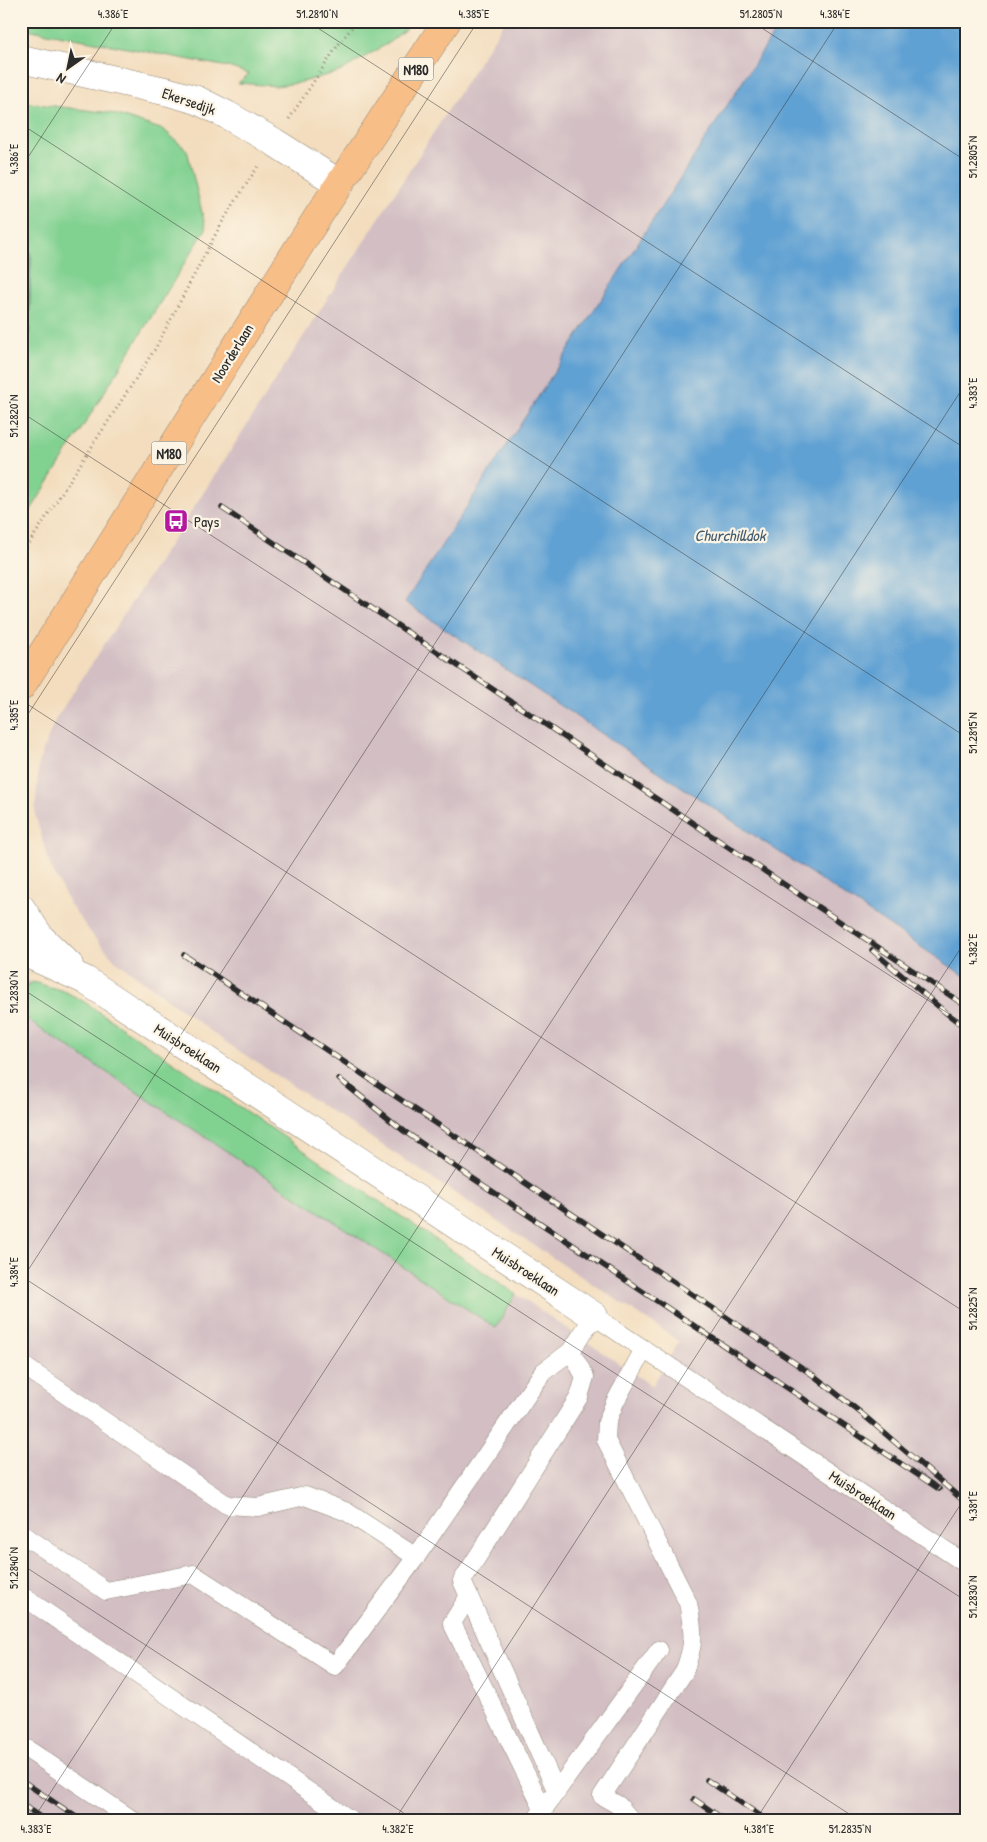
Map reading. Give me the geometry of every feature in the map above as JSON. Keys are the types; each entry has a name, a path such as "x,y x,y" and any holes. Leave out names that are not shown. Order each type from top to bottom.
{"main road":[{"name":"Noorderlaan","path":"21,687 340,184 447,21"}],"street":[{"name":"Ekersedijk","path":"21,58 197,100 274,142 340,184"},
{"name":"Muisbroeklaan","path":"21,908 40,937 85,980"},
{"name":"Muisbroeklaan","path":"21,953 30,955 85,980 594,1316"}],"lane":[{"name":"Muisbroeklaan","path":"594,1316 966,1564"},
{"path":"21,1533 106,1591 193,1574 335,1666 416,1557 543,1372 572,1351 594,1316"},
{"path":"632,1821 618,1805 602,1796 684,1672 692,1651 693,1629 688,1603 606,1440 607,1422 612,1409 644,1349"},
{"path":"557,1792 462,1581 580,1397 586,1377 572,1351"},
{"path":"21,1364 228,1505 258,1508 305,1496 347,1512 416,1557"},
{"path":"21,1595 352,1821"},
{"path":"469,1596 452,1623 540,1816"},
{"path":"540,1816 659,1650"},
{"path":"21,1745 134,1821"}],"path":[{"path":"302,98 338,45 357,21"},
{"path":"21,556 155,349 221,224 249,179"}],"shaded area":[{"path":"505,21 782,21 406,602 966,977 966,1821 21,1821 21,979 64,991 83,1001 652,1386 679,1341 224,1041 115,960 94,937 70,905 49,863 35,814 39,761 55,720 213,478"}],"green space":[{"path":"21,21 411,21 407,28 387,44 339,72 298,83 276,86 238,83 249,74 228,67 21,28"},
{"path":"21,102 111,113 164,130 187,150 206,229 21,526 21,472 29,336 31,257 21,210"},
{"path":"21,210 31,257 29,336 21,472"},
{"path":"33,982 64,991 83,1001 516,1294 496,1328 21,1016 21,990"}],"water":[{"name":"Churchilldok","path":"782,21 966,21 966,977 405,602"}],"railway":[{"path":"222,508 966,1006"},
{"path":"872,950 966,1028"},
{"path":"184,955 813,1375 861,1413 966,1503"},
{"path":"339,1079 404,1131 444,1159 939,1489"},
{"path":"21,1780 82,1821"},
{"path":"707,1780 768,1821"},
{"path":"694,1799 726,1821"},
{"path":"21,1804 46,1821"}],"place":[{"name":"Pays","path":"176,521"}]}
